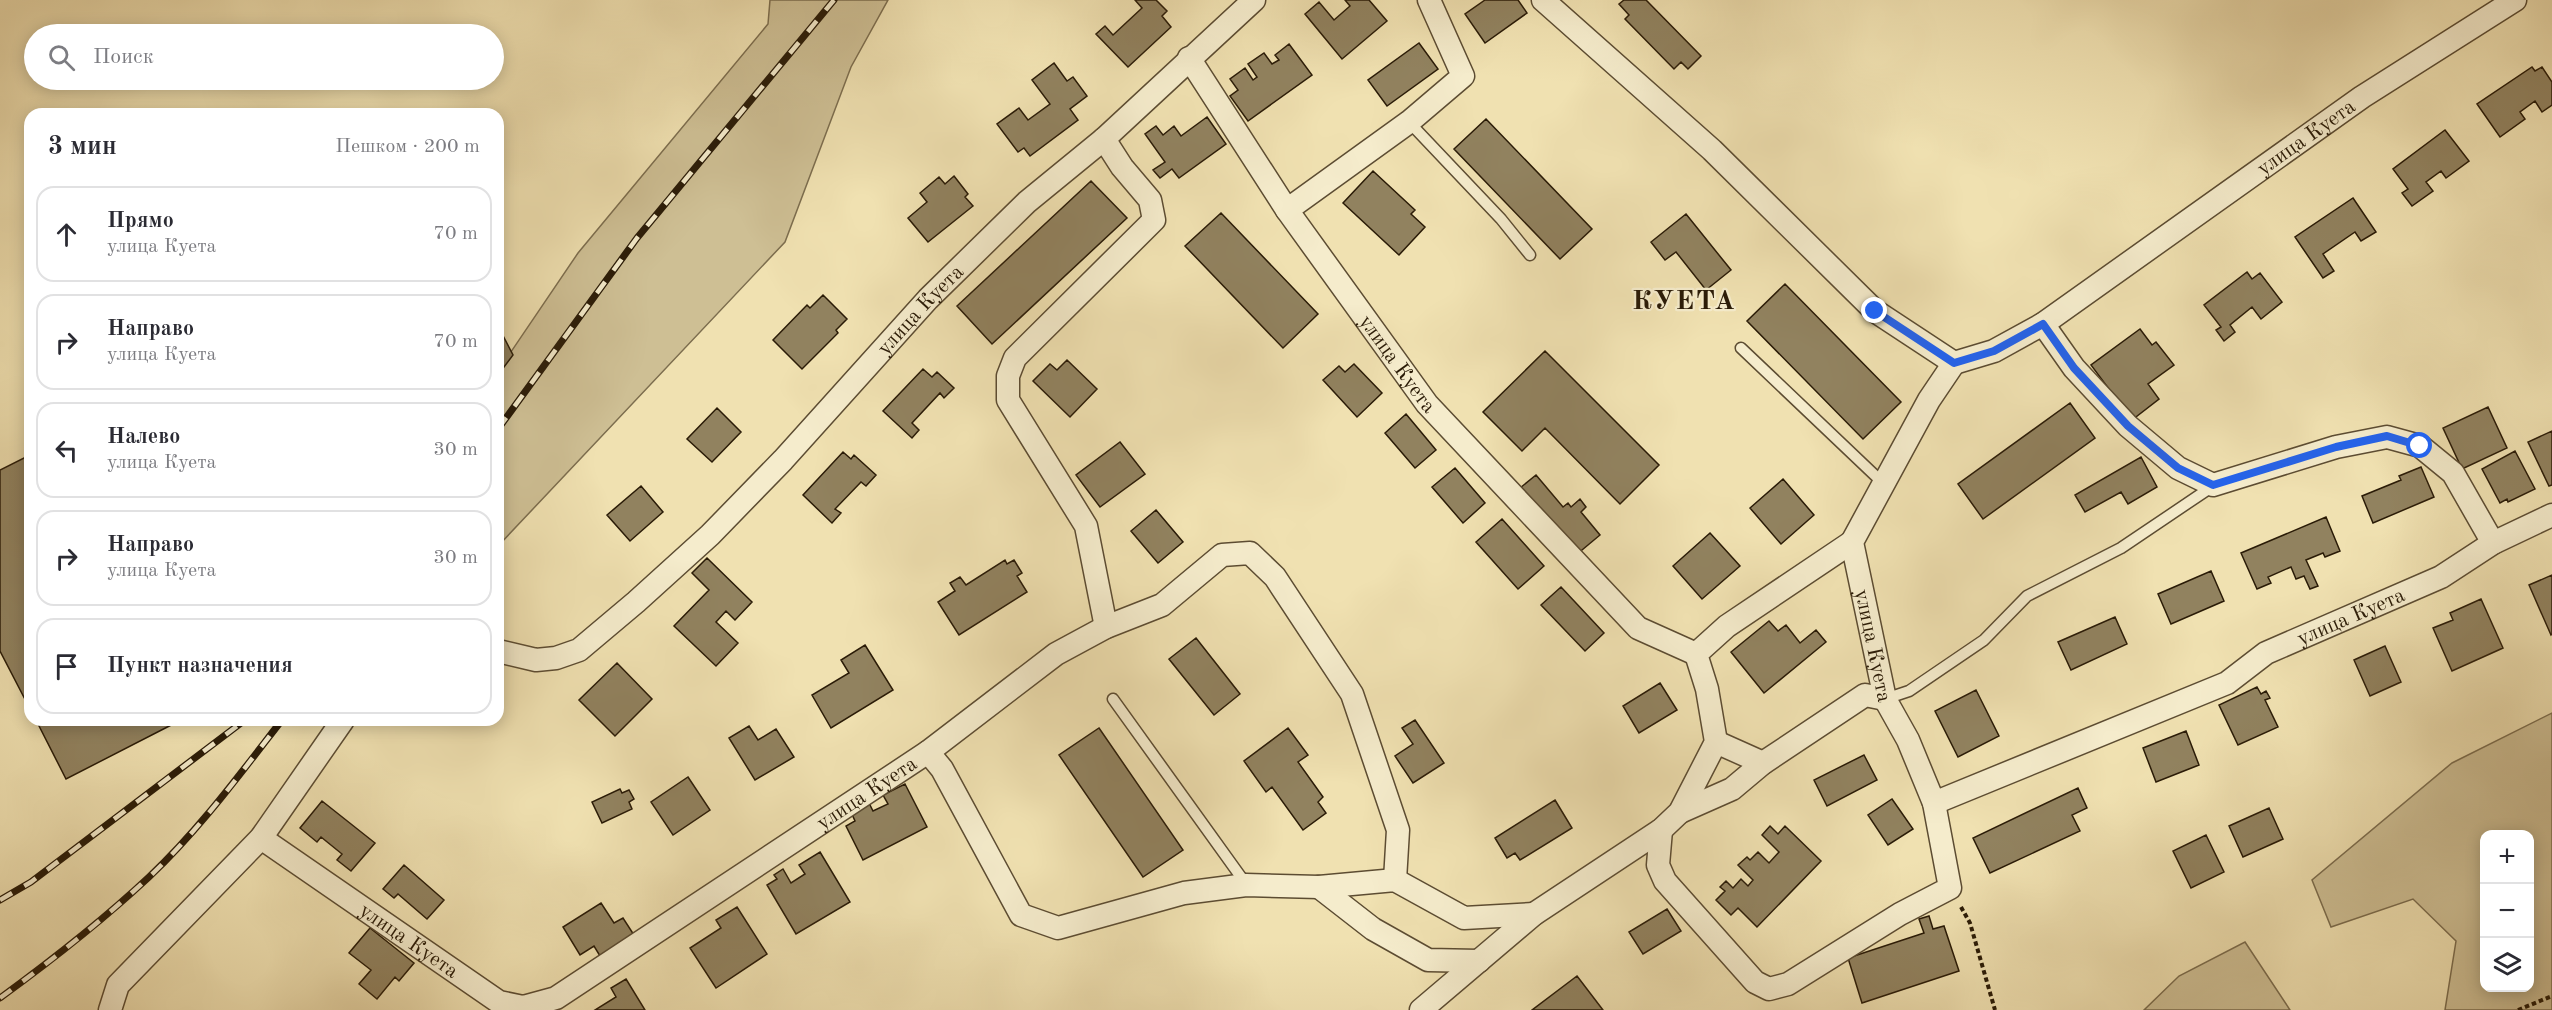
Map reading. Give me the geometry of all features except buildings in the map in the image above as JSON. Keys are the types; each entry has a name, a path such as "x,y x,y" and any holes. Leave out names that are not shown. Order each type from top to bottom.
{"street":[{"name":"улица Куета","path":"504,652 536,660 556,658 579,650 710,535 783,460 928,299 977,250 1027,202 1104,139 1254,0"},
{"path":"1287,210 1409,122 1463,76 1429,0"},
{"path":"1421,1010 1534,914 1661,830 1680,812 1716,742 1707,689 1696,654 1727,626 1852,542 1929,400 1954,363 1875,311 1712,150 1543,0"},
{"name":"улица Куета","path":"1954,363 1994,351 2043,324 2362,97 2515,0"},
{"name":"улица Куета","path":"1189,58 1287,210 1426,404 1638,628 1696,654"},
{"path":"1104,139 1122,167 1150,200 1154,220 1015,358 1008,376 1008,400 1086,525 1106,627"},
{"path":"2043,324 2074,368 2128,426 2178,468 2213,485 2336,447 2387,436 2420,446 2453,473 2493,543"},
{"name":"улица Куета","path":"1852,542 1885,699 1908,740 1934,803 2227,683 2266,653 2441,577 2493,543 2552,516"},
{"path":"928,752 1056,654 1106,627 1162,605 1222,555 1250,552 1275,577 1352,694 1398,830 1395,880 1464,918 1534,914"},
{"path":"1680,812 1732,789 1763,763 1865,695 1885,699"},
{"path":"110,1010 118,985 261,838 339,726"},
{"path":"1716,742 1763,763"},
{"name":"улица Куета","path":"261,838 500,1002 523,1007 556,998 928,752 942,769 1021,915 1058,928 1184,893 1246,885 1319,887 1395,880"},
{"path":"1661,830 1658,865 1665,881 1755,982 1769,989 1788,984 1900,914 1950,888 1934,803"},
{"path":"1319,887 1373,929 1428,960 1479,961"}],"lane":[{"path":"1409,122 1502,219 1530,255"},
{"path":"1741,348 1884,484"},
{"path":"1885,699 1909,691 1984,640 2027,596 2121,548 2213,485"},
{"path":"1113,699 1246,885"}],"path":[{"path":"1950,888 1970,923 1995,1010"},
{"path":"2518,1010 2552,996"}],"shaded area":[{"path":"770,0 888,0 851,67 785,242 504,540 504,362 578,253 768,24"},
{"path":"2552,713 2552,1010 2445,1010 2456,941 2413,899 2331,927 2312,880 2452,763"},
{"path":"2245,942 2290,1010 2144,1010 2179,976"}],"railway":[{"path":"504,421 637,238 834,0"},
{"path":"0,900 31,882 237,726"},
{"path":"0,998 95,925 167,859 218,801 277,726"}],"district":[{"name":"КУЕТА","path":"1684,300"}],"route":[{"path":"1875,311 1954,363 1994,351 2043,324 2074,368 2128,426 2178,468 2213,485 2336,447 2387,436 2420,446"}]}
